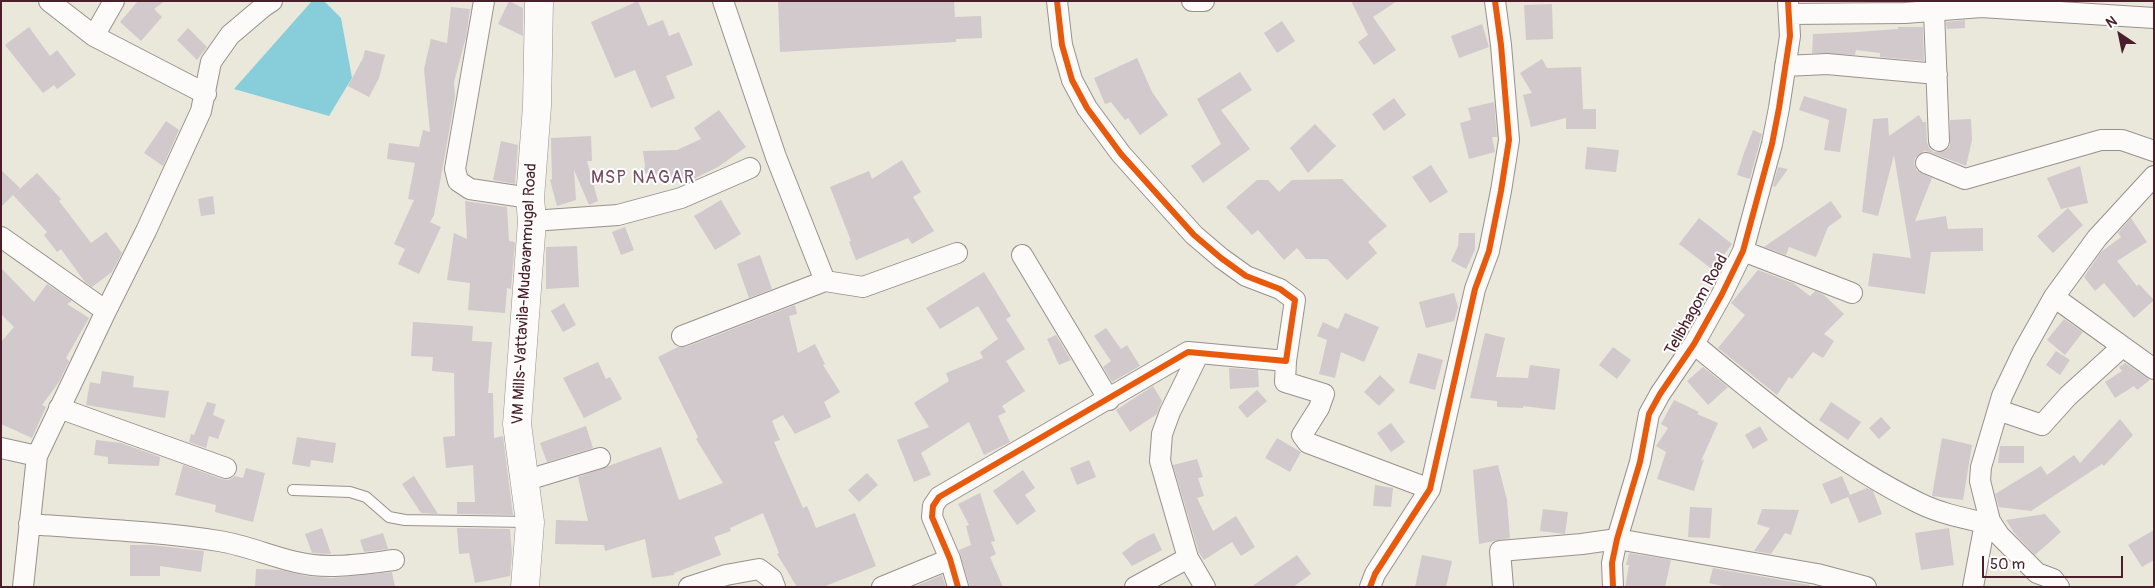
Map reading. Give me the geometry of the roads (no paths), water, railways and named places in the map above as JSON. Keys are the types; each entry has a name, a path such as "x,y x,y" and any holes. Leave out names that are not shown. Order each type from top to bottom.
{"street":[{"path":"49,1 94,36 206,94"},
{"path":"94,36 114,1"},
{"path":"23,587 37,456 58,408 146,231 200,112 206,94 211,62 230,35 263,6 272,1"},
{"path":"484,1 455,169 458,181 470,189 531,209 618,215 681,198 750,168"},
{"name":"VM Mills-Vattavila-Mudavanmugal Road","path":"525,587 530,522 517,424 537,106 539,1"},
{"path":"723,1 776,157 825,281"},
{"path":"1057,1 1062,45 1072,80 1087,108 1121,154 1194,235 1221,258 1246,276 1280,289 1295,300 1285,382 1324,394 1320,408 1302,436 1308,444 1430,489"},
{"path":"1192,1 1204,1"},
{"path":"1370,587 1375,574 1430,489 1475,289 1489,251 1509,140 1502,45 1494,1"},
{"path":"1788,8 1905,13 1981,7 2154,18"},
{"name":"Telibhagom Road","path":"1613,587 1612,563 1617,539 1640,462 1649,414 1660,394 1694,344 1722,294 1742,251 1772,144 1790,36 1788,8"},
{"path":"1934,10 1939,141"},
{"path":"1785,66 1827,64 1937,74"},
{"path":"1926,163 1965,179 2101,140 2122,140 2154,151"},
{"path":"1973,587 1988,522 1980,481 1981,466 2002,396 2023,352 2054,297 2097,238 2140,189 2154,176"},
{"path":"1,237 106,311"},
{"path":"1742,251 1852,293"},
{"path":"682,336 825,281 864,287 957,252"},
{"path":"1022,255 1109,400"},
{"path":"2054,297 2154,369"},
{"path":"1694,344 1761,399 1874,478 1921,504 1988,522 1998,535 2037,573 2054,579 2059,587"},
{"path":"1998,410 2042,425 2068,396 2122,346"},
{"path":"958,587 950,559 932,517 933,506 939,497 1109,400 1188,352 1286,362"},
{"path":"1199,353 1170,412 1162,434 1160,461 1188,558 1206,587"},
{"path":"58,408 226,468"},
{"path":"1,448 37,456"},
{"path":"524,481 600,458"},
{"path":"29,524 219,541 251,548 297,562 328,566 394,560"},
{"path":"1503,587 1500,551 1617,539 1817,574 1866,587"},
{"path":"1135,587 1188,558"},
{"path":"882,587 950,559"},
{"path":"689,587 734,573 759,569 772,579 775,587"}],"lane":[{"path":"293,490 350,492 366,497 389,517 405,520 530,522"}],"water":[{"path":"312,1 324,1 341,18 352,78 329,116 234,89"}],"district":[{"name":"MSP NAGAR","path":"643,178"}]}
